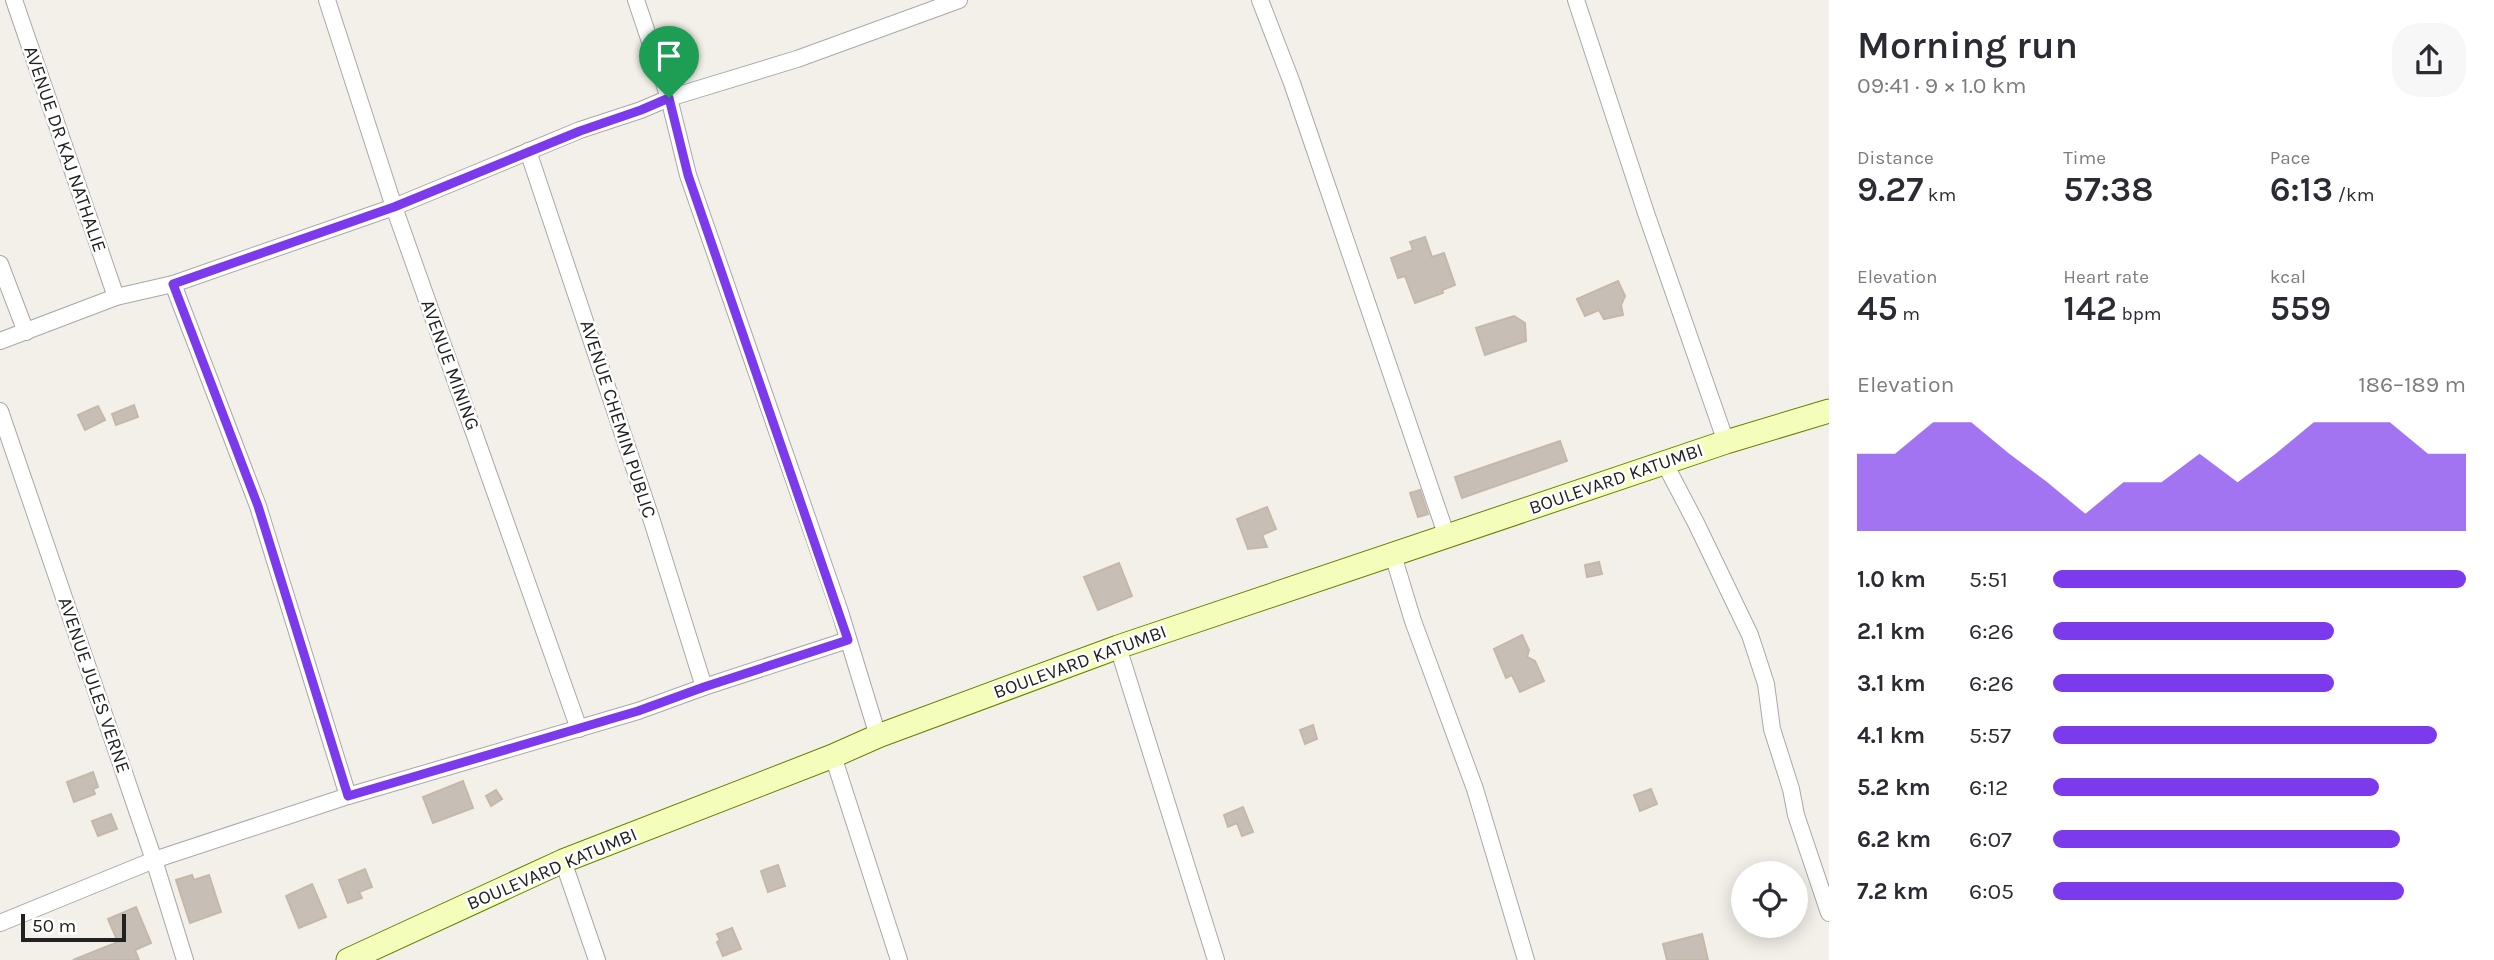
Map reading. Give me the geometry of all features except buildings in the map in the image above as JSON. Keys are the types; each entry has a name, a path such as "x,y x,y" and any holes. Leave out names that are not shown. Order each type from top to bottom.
{"street":[{"name":"AVENUE DR KAJ NATHALIE","path":"14,0 116,297"},
{"name":"AVENUE MINING","path":"327,0 394,207 579,729"},
{"path":"636,0 669,98 688,175 848,640 877,736"},
{"path":"1260,0 1301,107 1447,537"},
{"path":"1576,0 1726,442"},
{"path":"0,341 116,297 173,284 394,207 528,151 669,98 797,59 950,2"},
{"name":"AVENUE CHEMIN PUBLIC","path":"528,151 652,521 704,687"},
{"path":"0,264 26,332"},
{"path":"173,284 258,506 348,796"},
{"name":"AVENUE JULES VERNE","path":"0,411 154,860 185,960"},
{"name":"BOULEVARD KATUMBI","path":"348,960 563,861 833,756 877,736 1118,647 1726,442 1827,417"},
{"path":"1665,464 1750,635 1766,684 1772,729 1791,789 1796,815 1829,913"},
{"path":"1392,555 1417,633 1475,789 1526,960"},
{"path":"0,923 154,860 348,796 638,711 848,640"},
{"path":"1118,647 1216,960"},
{"path":"833,756 899,960"},
{"path":"563,861 597,960"}],"route":[{"path":"669,98 688,175 848,640 638,711 348,796 258,506 173,284 394,207 580,131 669,98"}]}
